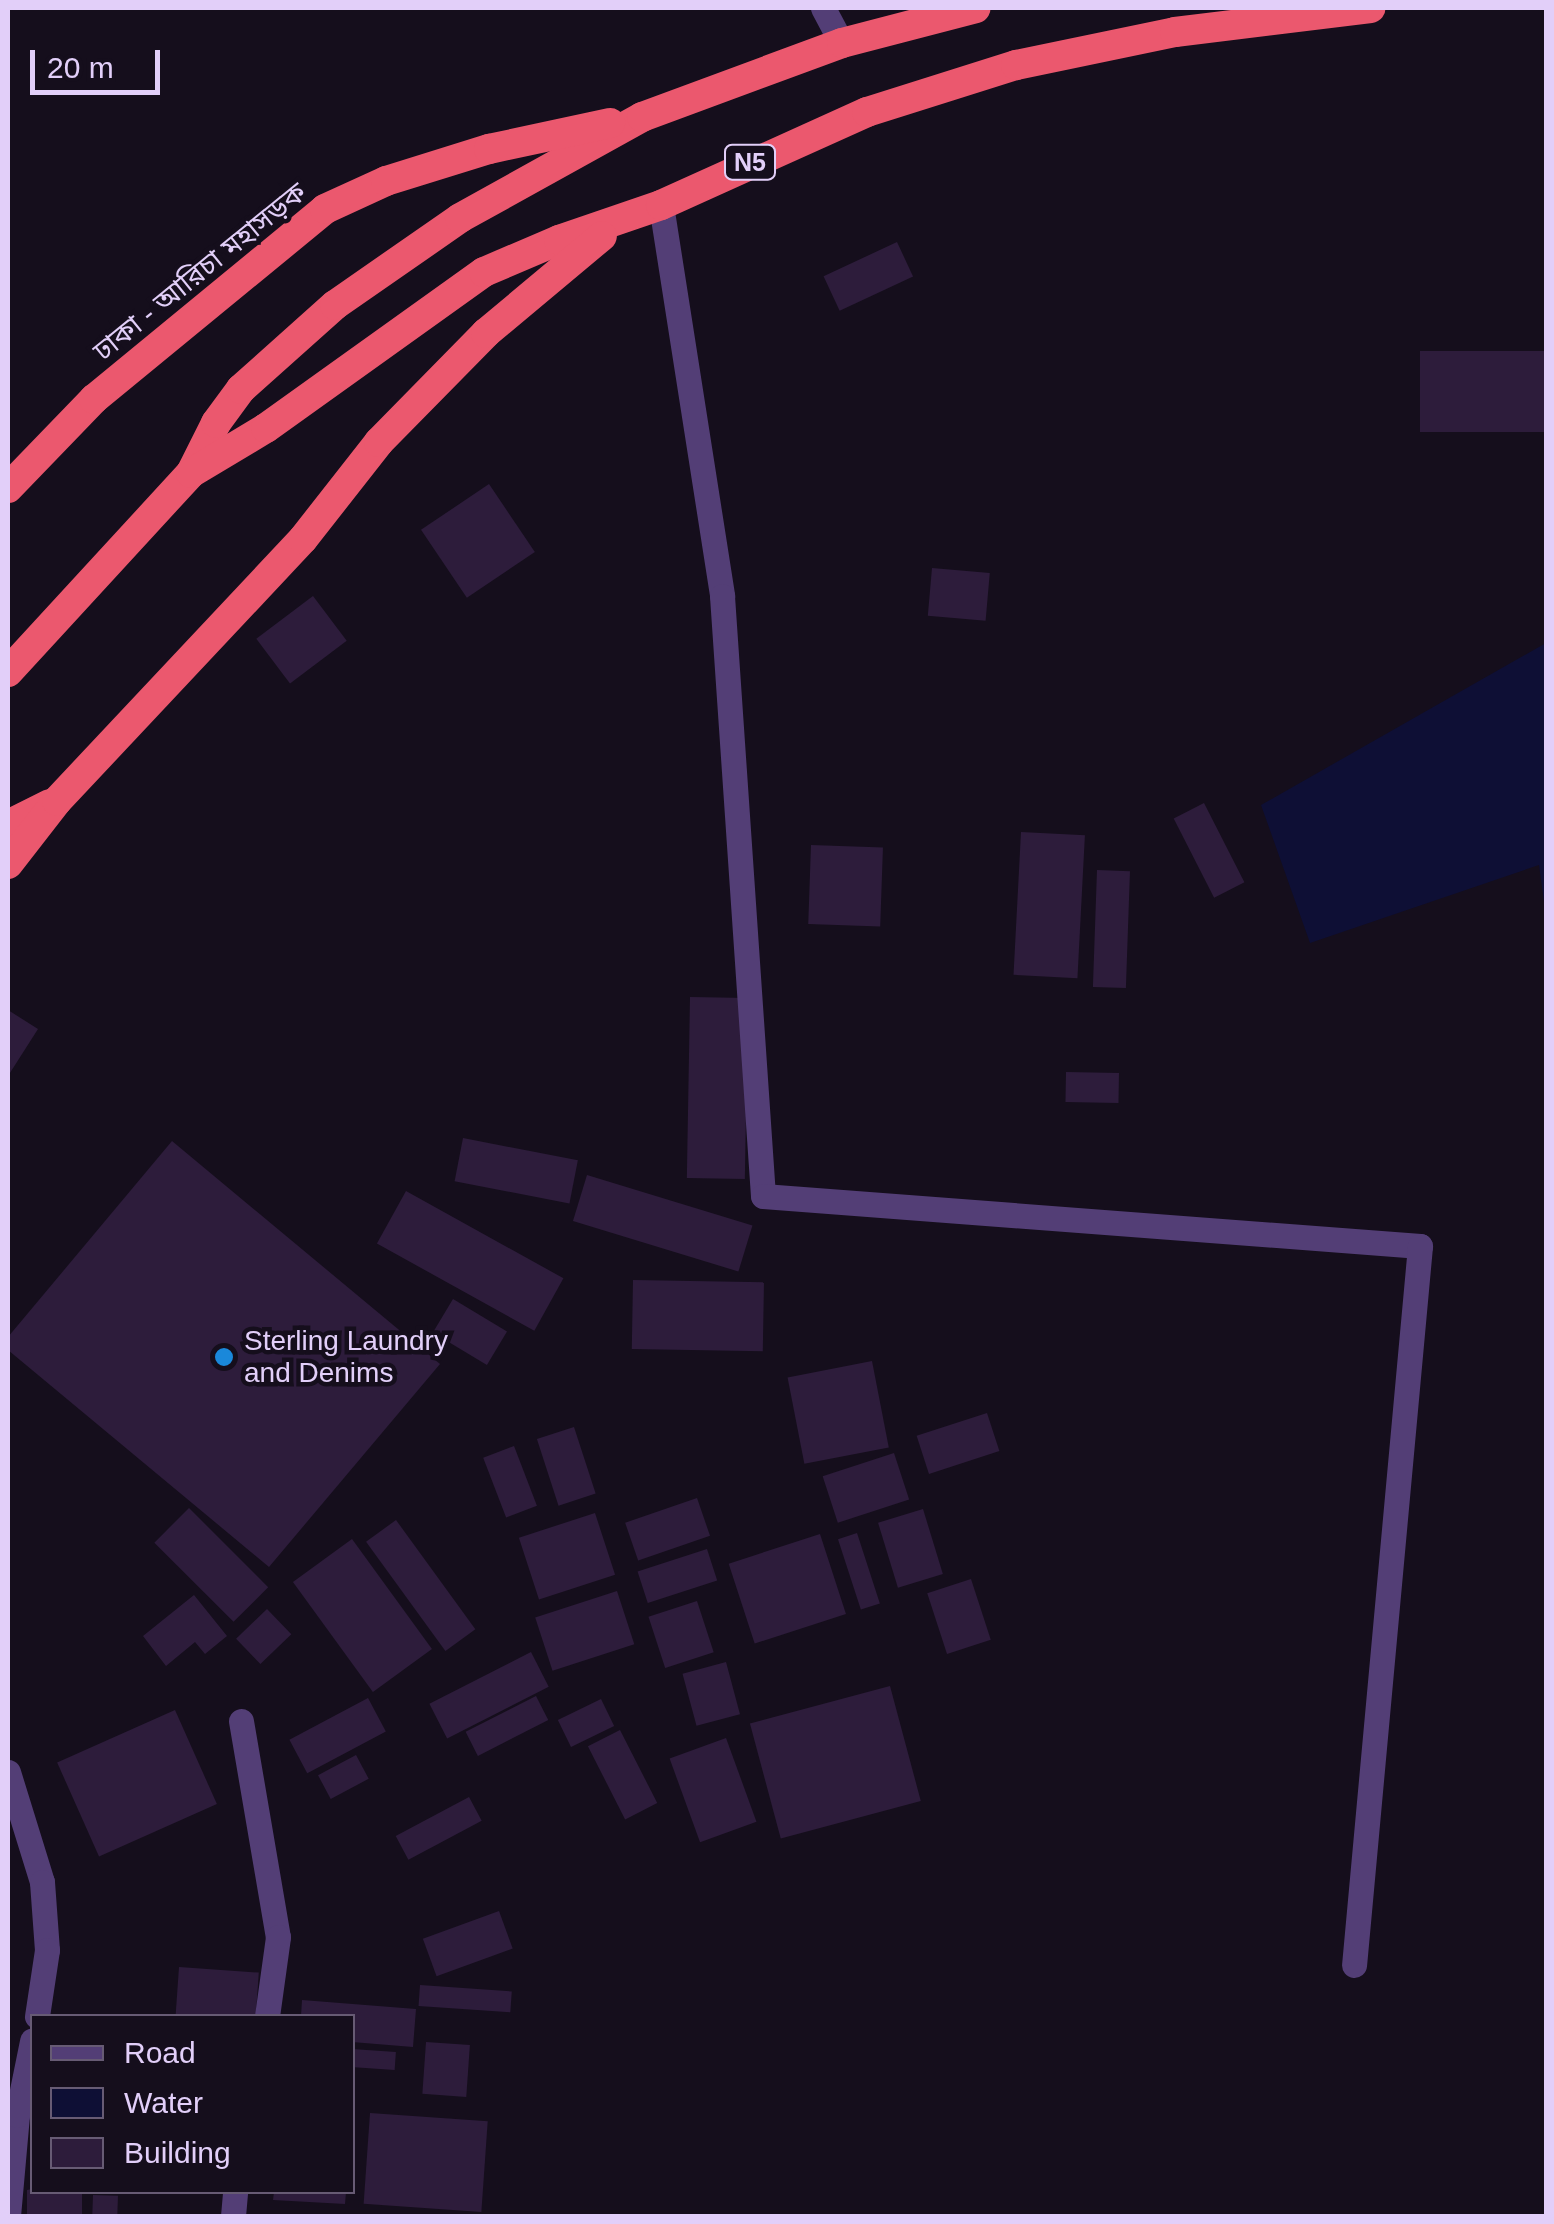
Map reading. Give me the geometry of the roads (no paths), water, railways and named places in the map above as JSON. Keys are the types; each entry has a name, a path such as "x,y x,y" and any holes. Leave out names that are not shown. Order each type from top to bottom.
{"highway":[{"name":"ঢাকা - আরিচা মহাসড়ক","path":"8,488 94,399 325,209 386,181 488,150 642,116 842,43 976,8"},
{"name":"N5","path":"8,672 191,473 266,428 484,272 559,240 662,205 867,112 1016,65 1175,32 1371,8"},
{"name":"ঢাকা - আরিচা মহাসড়ক","path":"191,473 216,423 241,389 335,305 460,218 642,116"},
{"path":"8,864 57,801 230,621 392,429 486,333 567,262 623,221"},
{"path":"8,825 57,801"}],"street":[{"path":"823,8 842,43"},
{"path":"662,205 722,596 763,1196 1420,1246 1354,1965"},
{"path":"241,1721 278,1938 267,2014"},
{"path":"8,1772 42,1882 48,1950 37,2014"},
{"path":"8,2216 16,2115 30,2050"}],"water":[{"path":"1546,643 1546,917 1539,865 1310,943 1261,805"}],"place":[{"name":"Sterling Laundry and Denims","path":"224,1357"}]}
